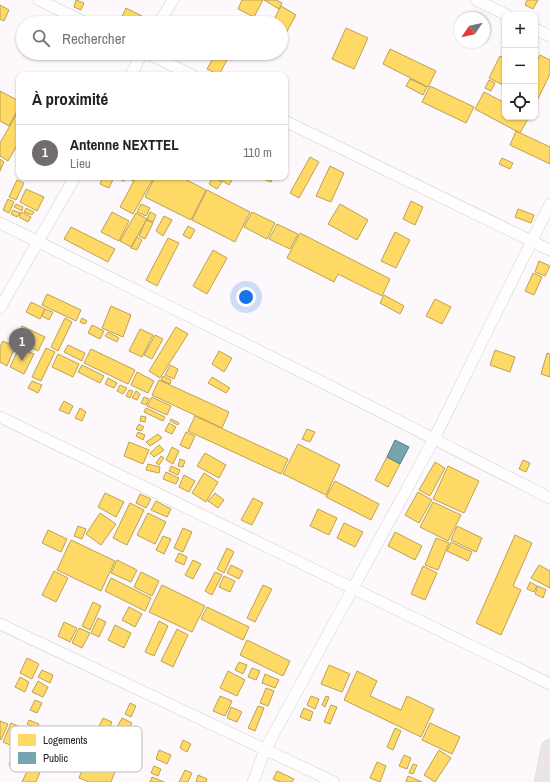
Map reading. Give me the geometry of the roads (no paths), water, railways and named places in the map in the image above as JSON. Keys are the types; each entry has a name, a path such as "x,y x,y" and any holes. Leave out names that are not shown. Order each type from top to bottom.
{"main road":[{"path":"543,782 550,748"}],"street":[{"path":"39,0 72,16"},
{"path":"163,16 173,0"},
{"path":"476,0 502,13"},
{"path":"538,30 550,36"},
{"path":"132,72 138,60"},
{"path":"161,60 186,72"},
{"path":"288,122 550,250"},
{"path":"0,308 72,180"},
{"path":"253,782 265,750 351,588 434,439 550,204"},
{"path":"0,222 550,498"},
{"path":"0,417 550,684"},
{"path":"0,624 334,782"}],"place":[{"name":"Antenne NEXTTEL","path":"22,361"}]}
